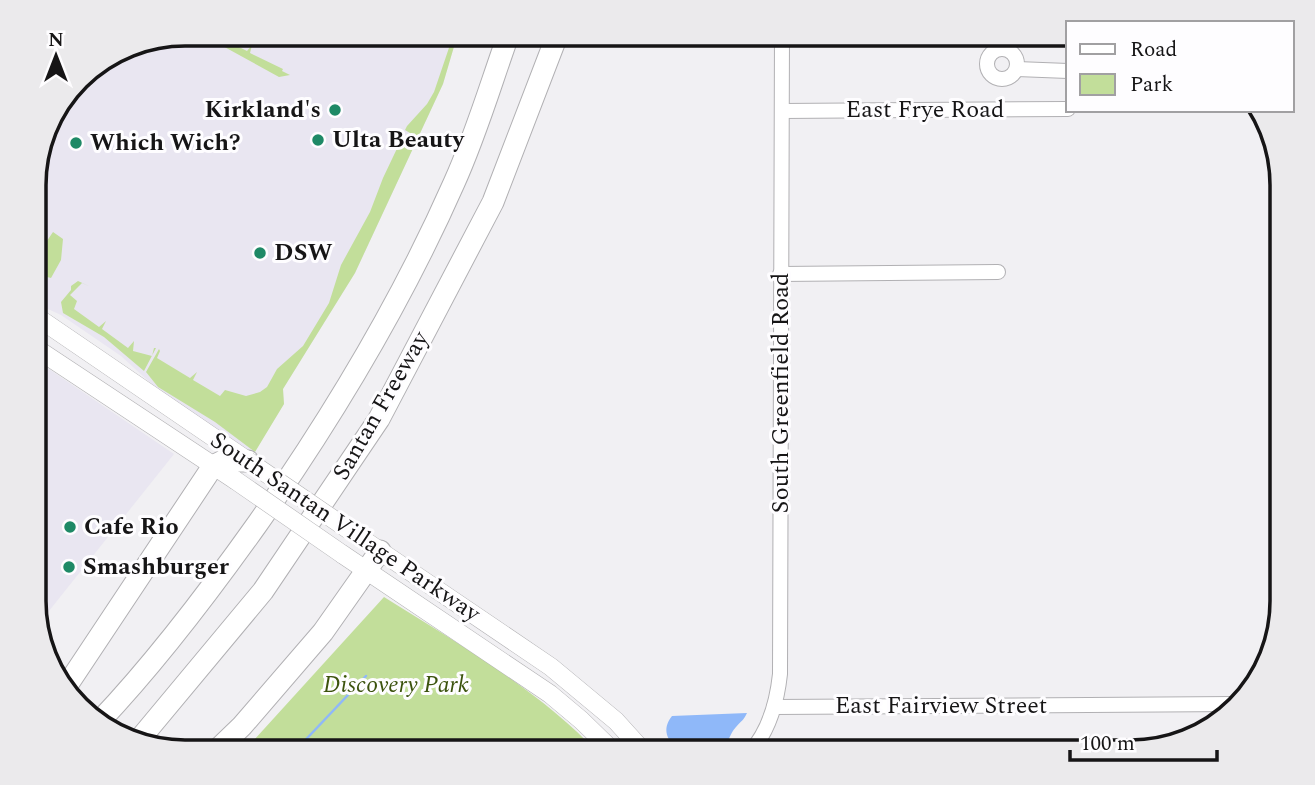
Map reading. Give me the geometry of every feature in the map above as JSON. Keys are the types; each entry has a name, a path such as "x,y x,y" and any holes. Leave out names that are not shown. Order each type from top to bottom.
{"highway":[{"name":"Santan Freeway","path":"105,715 209,592 302,460 371,346 455,182 504,46"},
{"name":"Santan Freeway","path":"144,734 263,591 379,419 493,202 553,46"},
{"path":"71,680 213,466 231,460 248,461"},
{"path":"228,740 323,632 380,551"}],"main road":[{"name":"South Santan Village Parkway","path":"46,324 551,667 616,721 633,740"},
{"path":"46,339 91,368 109,367"},
{"name":"South Santan Village Parkway","path":"46,355 550,694 601,740"}],"street":[{"name":"South Greenfield Road","path":"759,739 774,707 781,651 782,46"},
{"path":"1017,69 1066,71"},
{"name":"East Frye Road","path":"782,111 1066,108"},
{"path":"780,274 998,272"},
{"name":"East Fairview Street","path":"774,707 1223,704"}],"shaded area":[{"path":"454,46 443,84 355,273 283,389 284,404 252,456 157,389 121,356 61,315 46,308 46,184 50,148 69,107 82,91 91,91 93,80 123,60 148,50 166,47"},
{"path":"46,367 174,454 47,614"}],"green space":[{"path":"223,46 237,46 247,51 252,46 250,53 290,75 279,77"},
{"path":"450,46 454,46 443,84 355,273 283,389 284,404 255,452 215,422 158,387 146,372 159,349 157,358 190,378 197,372 193,380 220,396 225,390 246,396 267,387 277,369 303,346 329,303 341,265 370,212 402,138 407,140 410,133 405,130 434,92"},
{"path":"53,232 63,239 61,260 51,278 46,277 46,242"},
{"path":"78,281 91,287 82,283 70,295 77,301 74,309 99,327 106,321 102,329 128,348 134,341 133,351 152,356 144,371 104,337 63,313 61,302 71,290 71,286"},
{"name":"Discovery Park","path":"384,597 524,688 585,740 254,740"}],"water":[{"path":"747,713 728,739 669,739 666,730 672,716"}],"waterway":[{"path":"305,740 366,676"}],"place":[{"name":"Kirkland's","path":"335,110"},
{"name":"Ulta Beauty","path":"318,140"},
{"name":"Which Wich?","path":"76,143"},
{"name":"DSW","path":"260,253"},
{"name":"Cafe Rio","path":"70,527"},
{"name":"Smashburger","path":"69,567"}]}
